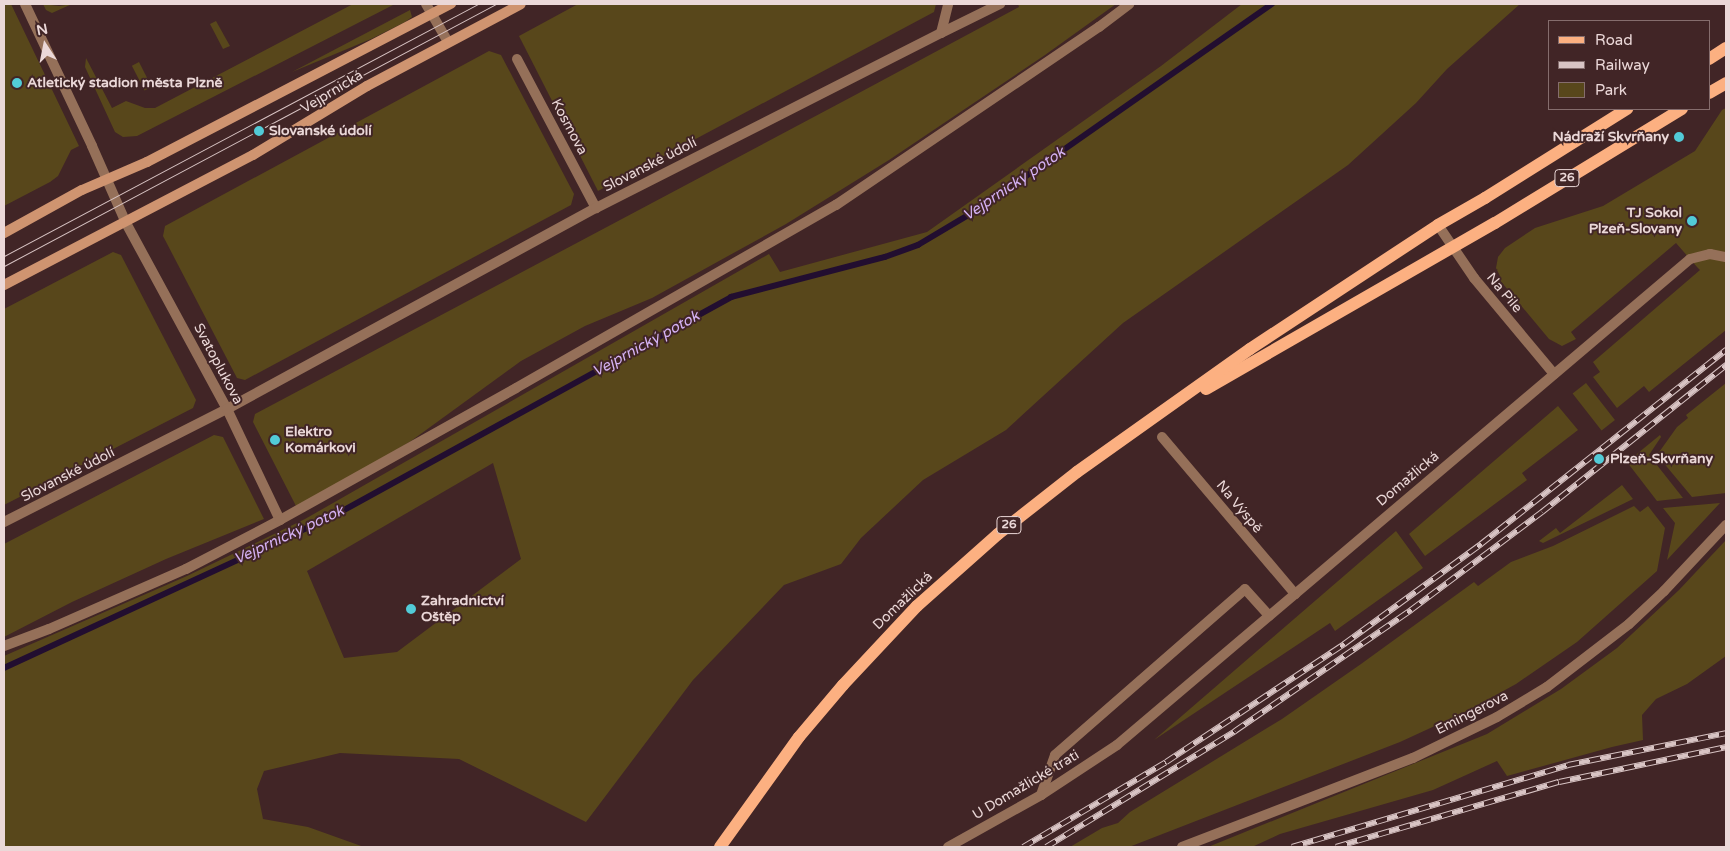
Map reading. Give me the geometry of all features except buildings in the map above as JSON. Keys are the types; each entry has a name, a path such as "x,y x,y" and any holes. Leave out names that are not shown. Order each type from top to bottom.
{"main road":[{"name":"Vejprnická","path":"4,233 107,179 156,158 451,4"},
{"name":"Vejprnická","path":"4,285 126,223 268,147 367,86 521,4"},
{"path":"1710,58 1726,48"},
{"path":"1710,92 1726,83"},
{"name":"Domažlická","path":"720,847 799,737 855,672 917,606 1036,503 1250,349 1438,225 1486,198 1625,110"},
{"name":"Domažlická","path":"1152,420 1496,223 1680,110"}],"street":[{"path":"25,4 126,223"},
{"path":"426,4 448,42"},
{"path":"941,33 948,4"},
{"name":"Slovanské údolí","path":"4,522 227,410 596,208 1000,4"},
{"path":"4,646 49,629 186,569 280,520 525,383 836,204 1129,4"},
{"name":"Kosmova","path":"517,59 596,208"},
{"name":"Svatoplukova","path":"126,223 227,410 280,520"},
{"name":"Na Pile","path":"1438,225 1474,278 1554,374"},
{"name":"Domažlická","path":"1117,745 1690,260 1710,254 1726,257"},
{"name":"Na Výspě","path":"1162,438 1295,594"},
{"name":"Emingerova","path":"1182,847 1414,758 1497,717 1547,687 1629,624 1664,592 1726,525"},
{"path":"1041,795 1055,755 1245,589 1269,616"},
{"name":"U Domažlické trati","path":"948,847 1041,795 1117,745"}],"green space":[{"path":"4,4 11,4 79,146 71,150 58,176 4,206"},
{"path":"43,4 59,6 72,4 52,13 46,10"},
{"path":"353,4 395,4 137,136 123,137 115,132 85,67 86,58 112,108 126,101 145,108 155,108"},
{"path":"578,4 936,4 934,12 598,191 519,36"},
{"path":"1018,4 1116,4 1045,55 889,160 786,224 652,298 585,326 521,361 411,441 356,474 296,506 253,422 255,414 1019,7"},
{"path":"1242,4 1520,4 1447,69 1416,103 1348,165 1123,323 1006,430 923,480 861,538 841,564 784,585 693,680 586,822 459,759 340,753 264,771 257,789 263,819 308,827 364,847 4,847 4,656 187,576 305,519 769,254 780,272 927,232 1161,66","holes":["493,463 521,559 397,652 344,658 307,571"]},
{"path":"410,10 412,17 405,22 371,39 292,72"},
{"path":"216,21 230,46 223,49 210,24"},
{"path":"489,51 501,55 574,194 571,205 245,380 237,378 163,236 165,226"},
{"path":"139,62 152,87 145,91 132,66"},
{"path":"1726,108 1726,330 1649,392 1644,386 1617,408 1593,377 1600,372 1593,362 1700,270 1676,243 1571,332 1576,339 1562,346 1549,339 1498,278 1500,276 1496,268 1498,257 1505,248 1535,228 1603,206 1695,151 1722,110"},
{"path":"113,252 121,255 196,400 193,408 4,505 4,309"},
{"path":"1586,383 1615,420 1602,431 1573,393"},
{"path":"1726,383 1726,493 1692,497 1657,455 1677,427 1688,418 1686,415"},
{"path":"1558,406 1578,430 1522,473 1527,480 1425,556 1409,534"},
{"path":"214,435 223,437 264,519 166,559 72,602 4,637 4,544"},
{"path":"1660,435 1661,437 1649,455 1683,498 1657,501 1627,462"},
{"path":"1622,485 1633,499 1543,543 1539,541 1556,528 1560,533"},
{"path":"1720,503 1667,560 1675,523 1663,508"},
{"path":"1634,506 1640,512 1648,506 1665,528 1657,571 1577,642 1516,684 1463,713 1400,742 1129,847 1070,847 1102,828 1118,823 1130,812 1282,719 1474,582 1478,586 1511,562 1553,546"},
{"path":"1396,531 1423,568 1335,631 1330,623 1154,740"},
{"path":"1726,540 1726,656 1687,684 1656,699 1642,715 1643,740 1507,776 1497,761 1433,790 1280,834 1252,847 1208,847 1487,734 1561,689 1617,648 1679,590"}],"waterway":[{"name":"Vejprnický potok","path":"4,668 337,514 731,297 885,257 918,245 982,207 1272,4"}],"tram line":[{"path":"4,256 478,4"},
{"path":"4,266 496,4"}],"railway":[{"path":"1023,847 1166,762 1344,644 1481,544 1726,350"},
{"path":"1046,847 1235,731 1411,610 1542,512 1726,365"},
{"path":"1292,847 1568,765 1726,733"},
{"path":"1336,847 1559,782 1726,747"}],"place":[{"name":"Atletický stadion města Plzně","path":"17,83"},
{"name":"Slovanské údolí","path":"259,131"},
{"name":"Nádraží Skvrňany","path":"1679,137"},
{"name":"TJ Sokol Plzeň-Slovany","path":"1692,221"},
{"name":"Elektro Komárkovi","path":"275,440"},
{"name":"Plzeň-Skvrňany","path":"1599,459"},
{"name":"Zahradnictví Oštěp","path":"411,609"}]}
